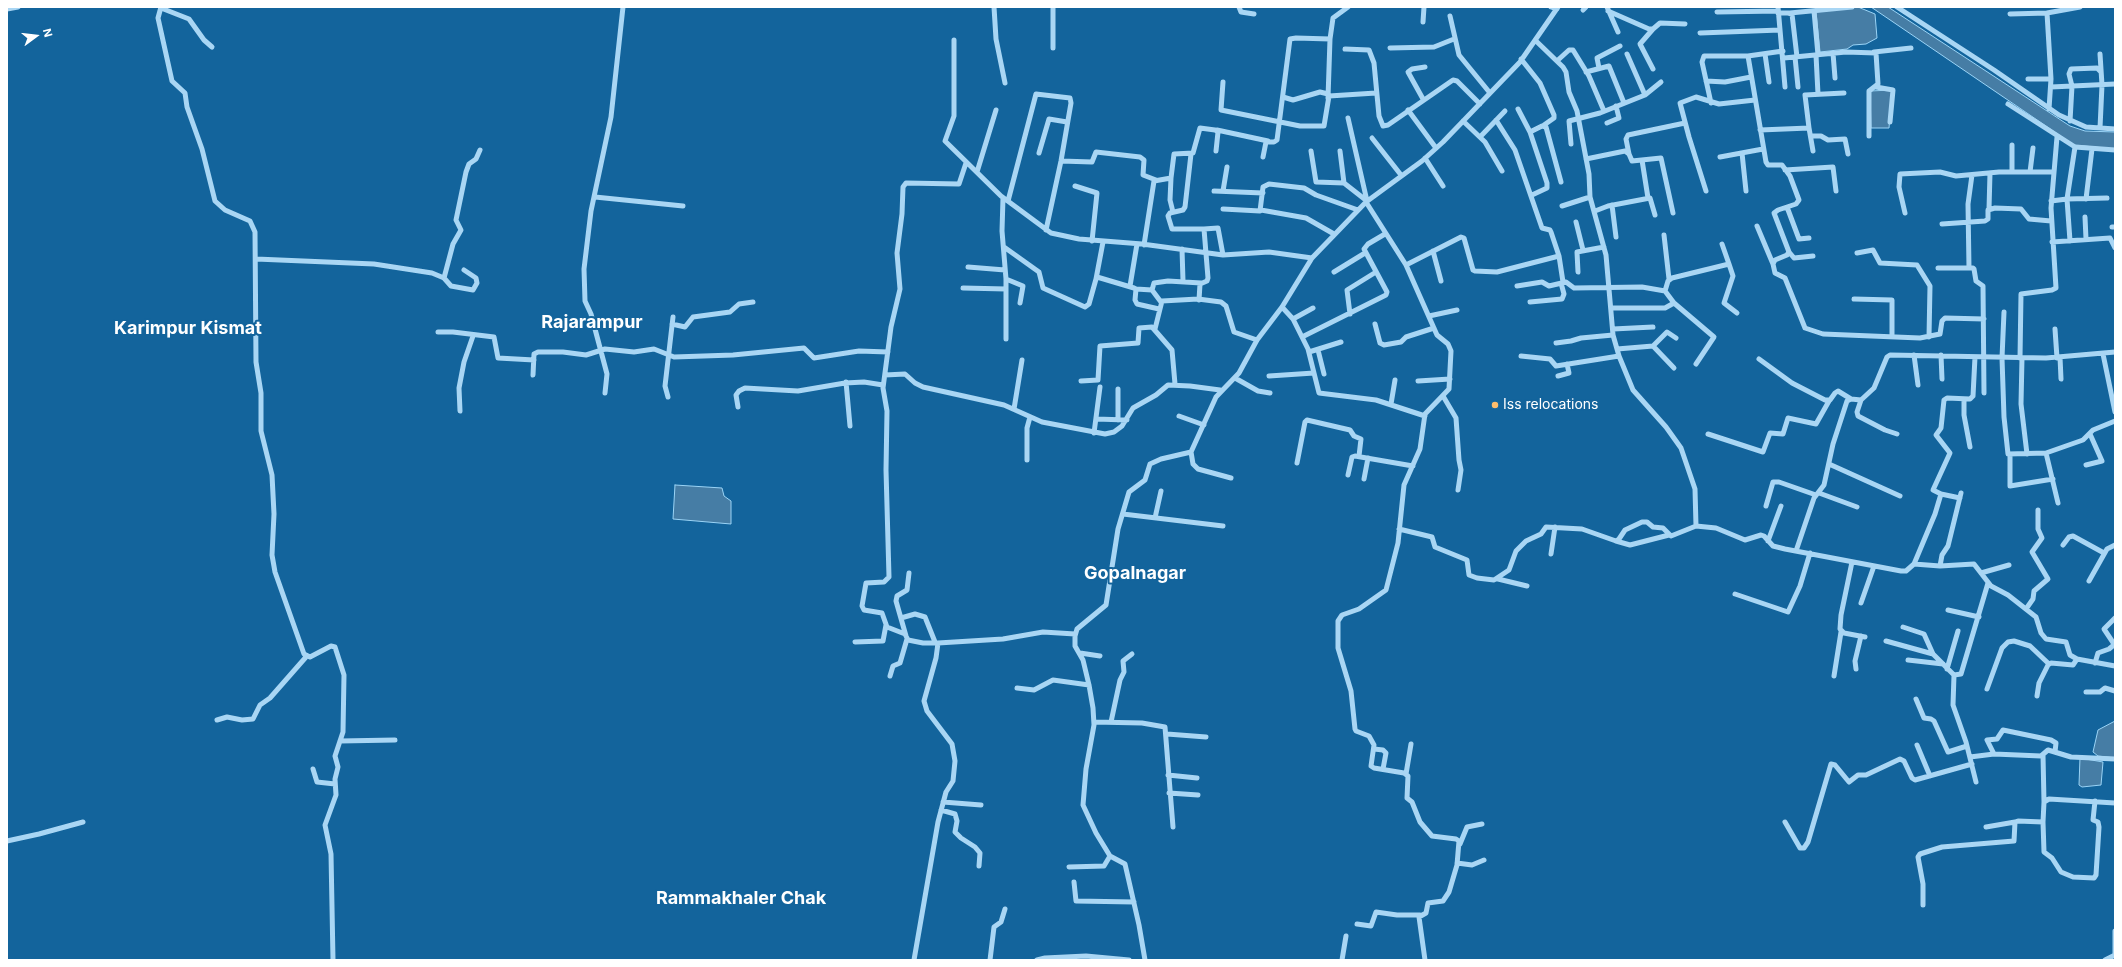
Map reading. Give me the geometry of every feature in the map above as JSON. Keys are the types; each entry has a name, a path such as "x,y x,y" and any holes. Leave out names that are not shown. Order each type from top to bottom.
{"street":[{"path":"7,9 18,7"},
{"path":"605,393 607,374 591,314 585,301 585,249 611,117 623,7"},
{"path":"994,7 996,39 1005,83"},
{"path":"1052,48 1053,7"},
{"path":"1239,7 1241,12 1254,14"},
{"path":"1223,82 1221,110 1280,123 1300,126 1324,126 1328,96 1330,39 1333,18 1348,7"},
{"path":"1423,22 1424,7"},
{"path":"1230,478 1198,469 1193,464 1191,452 1220,390 1234,378 1257,340 1282,307 1312,258 1366,202 1425,158 1480,104 1522,59 1558,8 1551,7"},
{"path":"1717,12 1778,10 1790,13 1807,9 1814,11 1852,7"},
{"path":"1897,7 1994,70 2049,109 2070,121 2086,127 2115,129"},
{"path":"2010,14 2047,13 2080,7"},
{"path":"212,47 202,37 192,21 161,8 158,18 172,81 185,93 187,108 204,155 215,201 225,210 250,221 255,232 256,362 260,393 261,431 272,475 274,514 272,555 287,607 306,656"},
{"path":"1607,9 1653,29"},
{"path":"1607,9 1618,32"},
{"path":"1778,10 1784,58 1785,87"},
{"path":"1814,11 1818,94"},
{"path":"1790,13 1796,57 1798,88"},
{"path":"2047,13 2051,79 2049,109"},
{"path":"1450,16 1454,39 1460,57 1490,93"},
{"path":"1653,69 1640,44 1660,23 1685,24"},
{"path":"1700,33 1780,30"},
{"path":"1223,255 1218,228 1172,229 1168,216 1173,212 1183,210 1185,207 1191,154 1194,151 1200,128 1274,142 1277,140 1290,39 1330,39"},
{"path":"1390,48 1434,47 1454,39"},
{"path":"954,40 954,116 945,141 1003,198 1046,230 1056,235 1092,241 1137,244 1223,255 1269,252 1312,258"},
{"path":"1535,40 1558,60 1566,72 1566,82 1578,117 1586,159 1590,197 1604,247 1610,288 1613,332 1619,356 1633,390 1666,427 1681,448 1695,488 1696,526"},
{"path":"1598,68 1597,58 1620,46"},
{"path":"1784,58 1911,48"},
{"path":"1345,49 1369,50 1374,63 1379,116 1383,126 1388,125 1424,99 1455,80 1480,104"},
{"path":"1558,60 1571,50 1586,72 1604,111"},
{"path":"1711,103 1702,62 1704,56 1748,56 1783,51"},
{"path":"1869,136 1869,91 1878,84 1876,55 1874,52"},
{"path":"1627,54 1645,94"},
{"path":"1765,54 1769,82"},
{"path":"1833,54 1835,78"},
{"path":"2100,54 2102,85 2100,128"},
{"path":"1748,56 1763,149 1767,164 1781,164 1790,176 1799,202 1775,211 1774,213 1789,252 1794,258 1813,256"},
{"path":"1522,59 1542,88 1554,115 1554,118 1530,132"},
{"path":"1586,72 1609,66 1624,103"},
{"path":"1424,99 1408,72 1412,69 1425,67"},
{"path":"2070,121 2072,86 2070,74 2071,69 2097,68 2101,72"},
{"path":"1706,81 1725,82 1751,77"},
{"path":"2028,79 2051,79"},
{"path":"1572,144 1568,122 1578,117 1604,111 1645,94 1661,82"},
{"path":"2051,87 2115,84"},
{"path":"1876,86 1893,90 1890,122"},
{"path":"1283,97 1293,100 1307,95 1328,96 1376,93"},
{"path":"1813,151 1812,136 1809,128 1805,97 1807,94 1844,93"},
{"path":"1008,201 1036,94 1070,98 1071,102 1061,161 1046,230"},
{"path":"1706,191 1680,104 1682,101 1696,97 1711,103 1724,104 1755,100"},
{"path":"2008,104 2057,137 2075,147 2115,150"},
{"path":"1607,123 1619,118 1616,106"},
{"path":"1518,109 1530,132 1548,185 1547,188 1532,195"},
{"path":"977,172 996,110"},
{"path":"1408,110 1436,148"},
{"path":"1480,137 1505,111"},
{"path":"1348,118 1366,202"},
{"path":"1039,153 1049,119 1068,122"},
{"path":"1496,120 1514,150 1532,195 1542,228 1550,230 1559,256 1564,294 1562,299 1530,302"},
{"path":"1463,121 1480,137 1502,171"},
{"path":"1673,213 1661,158 1632,161 1626,139 1628,135 1685,123"},
{"path":"1544,125 1562,182"},
{"path":"1760,130 1809,128"},
{"path":"1216,151 1217,130"},
{"path":"1812,136 1821,136 1828,140 1845,139 1848,154"},
{"path":"2027,454 2021,404 2020,296 2024,293 2055,289 2056,267 2052,242 2051,201 2057,137"},
{"path":"1372,138 1401,175"},
{"path":"1263,157 1268,141"},
{"path":"2012,145 2012,172"},
{"path":"2070,241 2067,199 2075,147"},
{"path":"2030,172 2033,148"},
{"path":"1720,157 1763,149"},
{"path":"2086,199 2092,149"},
{"path":"444,278 453,244 461,230 456,220 466,172 469,164 476,159 480,150"},
{"path":"1311,151 1316,182 1344,183 1366,202 1406,265 1434,328 1440,338 1446,342 1450,348 1449,389 1424,416 1422,445 1403,489 1397,548 1386,590 1359,609 1342,615 1338,621 1338,648 1352,691 1355,729 1357,732 1369,736 1373,741 1374,749 1371,766 1406,774"},
{"path":"1061,161 1092,162 1096,152 1140,157 1144,160 1143,175 1156,180 1171,178"},
{"path":"1340,152 1344,183"},
{"path":"1586,159 1622,152 1629,154"},
{"path":"1742,153 1746,191"},
{"path":"1173,212 1170,200 1174,154 1191,154"},
{"path":"1425,158 1443,186"},
{"path":"1642,160 1648,198 1651,199 1655,215"},
{"path":"855,642 883,640 886,625 882,613 864,610 862,606 866,583 884,582 889,578 886,470 887,411 883,385 888,375 888,352 894,310 900,289 897,253 902,220 903,187 907,183 959,184 966,163"},
{"path":"1223,191 1227,167"},
{"path":"1785,170 1833,167 1836,190"},
{"path":"1905,213 1899,187 1899,176 1934,172 1956,176 2012,172 2053,172"},
{"path":"1942,224 1987,221 1989,209 1990,173"},
{"path":"1970,268 1968,204 1972,175"},
{"path":"1144,245 1152,185 1156,180"},
{"path":"1261,210 1263,187 1269,184 1304,188 1316,195 1358,210"},
{"path":"1074,186 1097,192 1092,241"},
{"path":"1214,191 1263,193"},
{"path":"595,197 683,206"},
{"path":"1562,206 1590,197"},
{"path":"1003,198 1006,279 1006,339"},
{"path":"1595,211 1612,205 1648,198"},
{"path":"2051,201 2107,198"},
{"path":"1612,205 1616,237"},
{"path":"1787,207 1799,239 1809,238"},
{"path":"1223,209 1261,210 1306,218 1334,234"},
{"path":"1989,209 2021,209 2029,219 2051,221"},
{"path":"2085,217 2086,239"},
{"path":"1576,222 1583,250"},
{"path":"1757,226 1773,264 1775,273 1785,278 1805,328 1823,334 1892,338 1931,337 1941,332 1942,321 1945,318 1984,319"},
{"path":"1152,290 1156,283 1183,281 1201,283 1208,280 1204,229"},
{"path":"1302,337 1386,296 1386,292 1364,249 1368,244 1385,234"},
{"path":"1664,235 1669,279 1666,291"},
{"path":"1406,265 1463,237 1474,271 1493,273 1559,256"},
{"path":"2052,242 2110,238 2115,248"},
{"path":"1004,247 1039,272 1042,288 1086,307 1089,304 1097,277 1103,242"},
{"path":"1130,286 1137,244"},
{"path":"1722,244 1733,276 1724,303 1737,313"},
{"path":"1578,272 1577,253 1583,250 1604,247"},
{"path":"1182,249 1183,281"},
{"path":"1857,253 1873,250 1880,262 1917,265 1930,286 1931,337"},
{"path":"1433,251 1441,281"},
{"path":"1773,264 1789,252"},
{"path":"1334,272 1365,253"},
{"path":"256,259 286,262 374,264 432,273 444,278 451,286 473,290 477,283 476,278 464,270"},
{"path":"1669,279 1729,264"},
{"path":"968,267 1005,270"},
{"path":"1938,268 1974,269 1976,282 1983,286 1984,393"},
{"path":"1350,314 1347,290 1376,272"},
{"path":"1097,277 1136,289 1152,290 1161,302"},
{"path":"1006,279 1023,286 1020,303"},
{"path":"1517,286 1542,282 1547,286 1568,283 1574,288 1654,288 1666,291 1674,303 1714,337 1696,364"},
{"path":"1199,300 1201,283"},
{"path":"963,288 1006,289"},
{"path":"1136,289 1135,300 1137,304 1159,309"},
{"path":"1854,299 1892,300 1892,338"},
{"path":"1161,302 1167,300 1199,300 1223,302 1234,332 1257,340"},
{"path":"672,324 685,327 694,317 730,312 739,304 753,302"},
{"path":"1155,329 1161,302"},
{"path":"1612,308 1665,308 1674,303"},
{"path":"1282,307 1293,319 1309,352 1319,393 1351,396 1391,404 1424,416"},
{"path":"1293,319 1313,308"},
{"path":"1429,316 1457,310"},
{"path":"2004,312 2002,358 2004,418 2010,455 2010,486 2053,479"},
{"path":"668,397 664,386 673,317"},
{"path":"1375,324 1380,343 1384,345 1401,342 1406,337 1434,328"},
{"path":"1081,381 1098,380 1100,346 1136,344 1139,342 1139,328 1152,327 1172,350 1175,384"},
{"path":"1556,343 1613,332 1653,327"},
{"path":"2055,329 2061,379"},
{"path":"438,332 453,332 496,338 497,355 500,359 534,360"},
{"path":"1617,349 1653,346 1667,332 1676,338"},
{"path":"460,412 458,388 464,362 473,336"},
{"path":"1309,352 1341,342"},
{"path":"1653,346 1674,368"},
{"path":"533,375 536,352 563,352 586,355 609,350 634,352 654,349 674,357 733,355 804,348 814,358 859,351 888,352"},
{"path":"1318,350 1324,374"},
{"path":"1897,434 1885,430 1858,416 1857,412 1861,400 1874,388 1887,357 1893,354 2021,358 2059,357 2115,352"},
{"path":"2103,354 2115,412"},
{"path":"1914,355 1918,386"},
{"path":"1942,355 1942,380"},
{"path":"1521,356 1550,359 1555,366 1619,356"},
{"path":"1940,566 1942,555 1949,542 1961,496 1941,494 1933,490 1950,453 1936,435 1941,428 1943,402 1947,398 1970,399 1973,396 1976,357"},
{"path":"1760,359 1792,383 1829,401"},
{"path":"1014,409 1022,360"},
{"path":"1558,376 1569,373 1567,364"},
{"path":"1269,376 1314,373"},
{"path":"888,375 905,374 915,383 923,387 1004,405 1014,409 1029,420 1105,434 1114,432 1122,426 1135,406 1156,395 1168,385 1175,384 1220,390"},
{"path":"1234,378 1258,391 1270,393"},
{"path":"1418,381 1450,379"},
{"path":"1391,404 1395,380"},
{"path":"738,407 737,393 745,388 798,391 846,382 864,382 883,385"},
{"path":"846,382 850,426"},
{"path":"1094,433 1100,388"},
{"path":"1118,389 1118,420"},
{"path":"1708,434 1763,452 1770,434 1783,434 1788,418 1816,424 1834,393 1838,391 1851,399 1861,400"},
{"path":"1443,396 1456,418 1458,460 1461,470 1458,490"},
{"path":"1796,551 1812,503 1824,485 1840,418 1847,401 1851,399"},
{"path":"1964,399 1964,415 1970,447"},
{"path":"1179,416 1204,425"},
{"path":"1096,419 1127,420"},
{"path":"1027,460 1029,420"},
{"path":"1297,463 1305,422 1307,420 1350,430 1354,436 1361,439 1359,456"},
{"path":"2010,455 2046,453 2083,440 2093,430 2115,421"},
{"path":"2086,465 2102,461 2090,434"},
{"path":"1145,960 1125,864 1110,856 1093,826 1082,798 1094,722 1090,685 1080,653 1076,646 1075,634 1077,629 1106,605 1118,529 1129,492 1145,480 1150,464 1162,459 1191,452"},
{"path":"2046,453 2058,503"},
{"path":"1348,475 1352,457 1359,456 1413,466"},
{"path":"1364,479 1368,458"},
{"path":"1829,464 1900,496"},
{"path":"1766,506 1773,482 1779,482 1857,507"},
{"path":"1155,518 1161,491"},
{"path":"1498,579 1509,570 1516,551 1526,541 1541,534 1546,527 1586,530 1630,545 1696,526 1716,528 1745,540 1761,535 1764,536 1773,546 1901,571 1906,570 1914,564 1935,514 1941,494"},
{"path":"1768,541 1781,506"},
{"path":"2026,609 2034,599 2034,591 2048,579 2032,552 2042,538 2038,529 2038,510"},
{"path":"1123,514 1223,526"},
{"path":"1616,541 1625,530 1642,522 1647,522 1653,527 1663,528 1669,535"},
{"path":"1551,554 1555,527"},
{"path":"1400,529 1432,537 1435,547 1467,560 1467,573 1474,578 1498,579 1527,586"},
{"path":"2064,545 2069,537 2073,536 2104,553"},
{"path":"2089,581 2108,547 2115,545"},
{"path":"1735,594 1788,612 1800,586 1810,553"},
{"path":"1834,676 1841,632 1841,615 1852,562"},
{"path":"1914,564 1940,566 1974,564 1988,583 2026,609 2038,620 2042,636 2050,640 2066,642 2070,655 2077,659 2115,666"},
{"path":"1981,573 2010,565"},
{"path":"1861,603 1874,566"},
{"path":"890,676 893,666 900,663 906,636 896,597 907,590 909,573"},
{"path":"1903,627 1924,634 1933,654 1947,669 1954,675 1962,674 1988,583"},
{"path":"1948,610 1979,617"},
{"path":"901,618 915,614 925,617 936,643 934,666 924,701 927,711 950,740 955,752 953,781 946,792 941,810 914,960"},
{"path":"2095,663 2098,653 2109,649 2115,644 2104,629 2115,618"},
{"path":"886,625 923,643 995,640 1043,632 1075,634"},
{"path":"1947,669 1958,631"},
{"path":"1841,632 1863,636 1855,661 1856,669"},
{"path":"1886,641 1933,654"},
{"path":"1987,689 2002,648 2008,642 2030,646 2049,664 2073,665 2077,659"},
{"path":"306,656 310,657 331,646 337,649 345,685 343,732 336,751 338,769 335,784 336,798 327,818 325,832 331,854 333,960"},
{"path":"1080,653 1100,656"},
{"path":"1111,722 1120,680 1124,672 1123,661 1132,654"},
{"path":"218,720 228,717 242,720 253,719 260,705 270,698 306,656"},
{"path":"1908,660 1943,664"},
{"path":"2037,696 2039,682 2049,664"},
{"path":"1954,675 1953,705 1967,746 1976,782"},
{"path":"1017,688 1034,690 1053,680 1090,685"},
{"path":"2086,692 2100,692 2105,688 2115,691"},
{"path":"1916,699 1924,718 1931,719 1934,722 1946,751 1949,752 1967,746"},
{"path":"1094,722 1160,724 1165,727 1167,734 1169,793 1173,827"},
{"path":"1994,754 1987,740 1997,739 2003,730 2051,740 2056,743 2055,752"},
{"path":"1167,734 1206,737"},
{"path":"340,741 395,740"},
{"path":"1411,744 1406,774 1409,779 1407,798 1412,802 1420,822 1432,836 1456,839 1460,844"},
{"path":"1917,745 1930,776"},
{"path":"1374,749 1383,750 1386,753 1383,769"},
{"path":"2094,801 2093,820 2098,822 2099,827 2096,876 2094,878 2073,877 2061,872 2052,858 2044,852 2043,755 2046,750 2071,757 2115,759"},
{"path":"1970,757 1994,754 2043,755"},
{"path":"1785,822 1800,848 1804,848 1808,842 1830,764 1835,765 1849,782 1858,775 1866,775 1900,758 1904,761 1913,779 1930,776 1972,764"},
{"path":"313,769 317,782 335,784"},
{"path":"1168,775 1198,778"},
{"path":"1169,793 1198,795"},
{"path":"2044,802 2046,800 2054,799 2115,803"},
{"path":"943,802 982,805"},
{"path":"941,810 955,814 957,820 955,832 961,838 976,847 980,853 979,866"},
{"path":"7,840 34,836 83,822"},
{"path":"1986,827 2015,822 2043,822"},
{"path":"1923,905 1923,884 1919,855 1942,847 2014,841 2015,822"},
{"path":"1357,924 1372,926 1376,912 1397,915 1420,915 1426,912 1428,903 1440,902 1446,898 1452,884 1460,844 1467,827 1482,824"},
{"path":"1069,867 1104,866 1110,856"},
{"path":"1457,863 1472,864 1484,860"},
{"path":"1074,882 1076,901 1134,902"},
{"path":"990,960 994,927 1001,922 1004,909"},
{"path":"1420,915 1419,923 1425,960"},
{"path":"2105,960 2114,955 2115,931"},
{"path":"1342,960 1346,936"},
{"path":"1036,960 1045,958 1129,960"}],"water":[{"path":"1858,7 1875,14 1877,38 1866,44 1853,45 1847,49 1820,52 1816,12"},
{"path":"1871,7 1888,7 2070,126 2085,131 2115,132 2115,149 2074,145"},
{"path":"1892,90 1889,128 1871,128 1870,91"},
{"path":"675,485 722,488 724,496 731,501 731,524 673,519"},
{"path":"2115,721 2115,758 2098,756 2093,752 2098,730"},
{"path":"2080,758 2103,762 2101,785 2082,787 2079,785"}],"place":[{"name":"Iss relocations","path":"1495,405"}],"district":[{"name":"Rajarampur","path":"592,323"},
{"name":"Karimpur Kismat","path":"188,329"},
{"name":"Gopalnagar","path":"1135,574"},
{"name":"Rammakhaler Chak","path":"741,899"}]}
